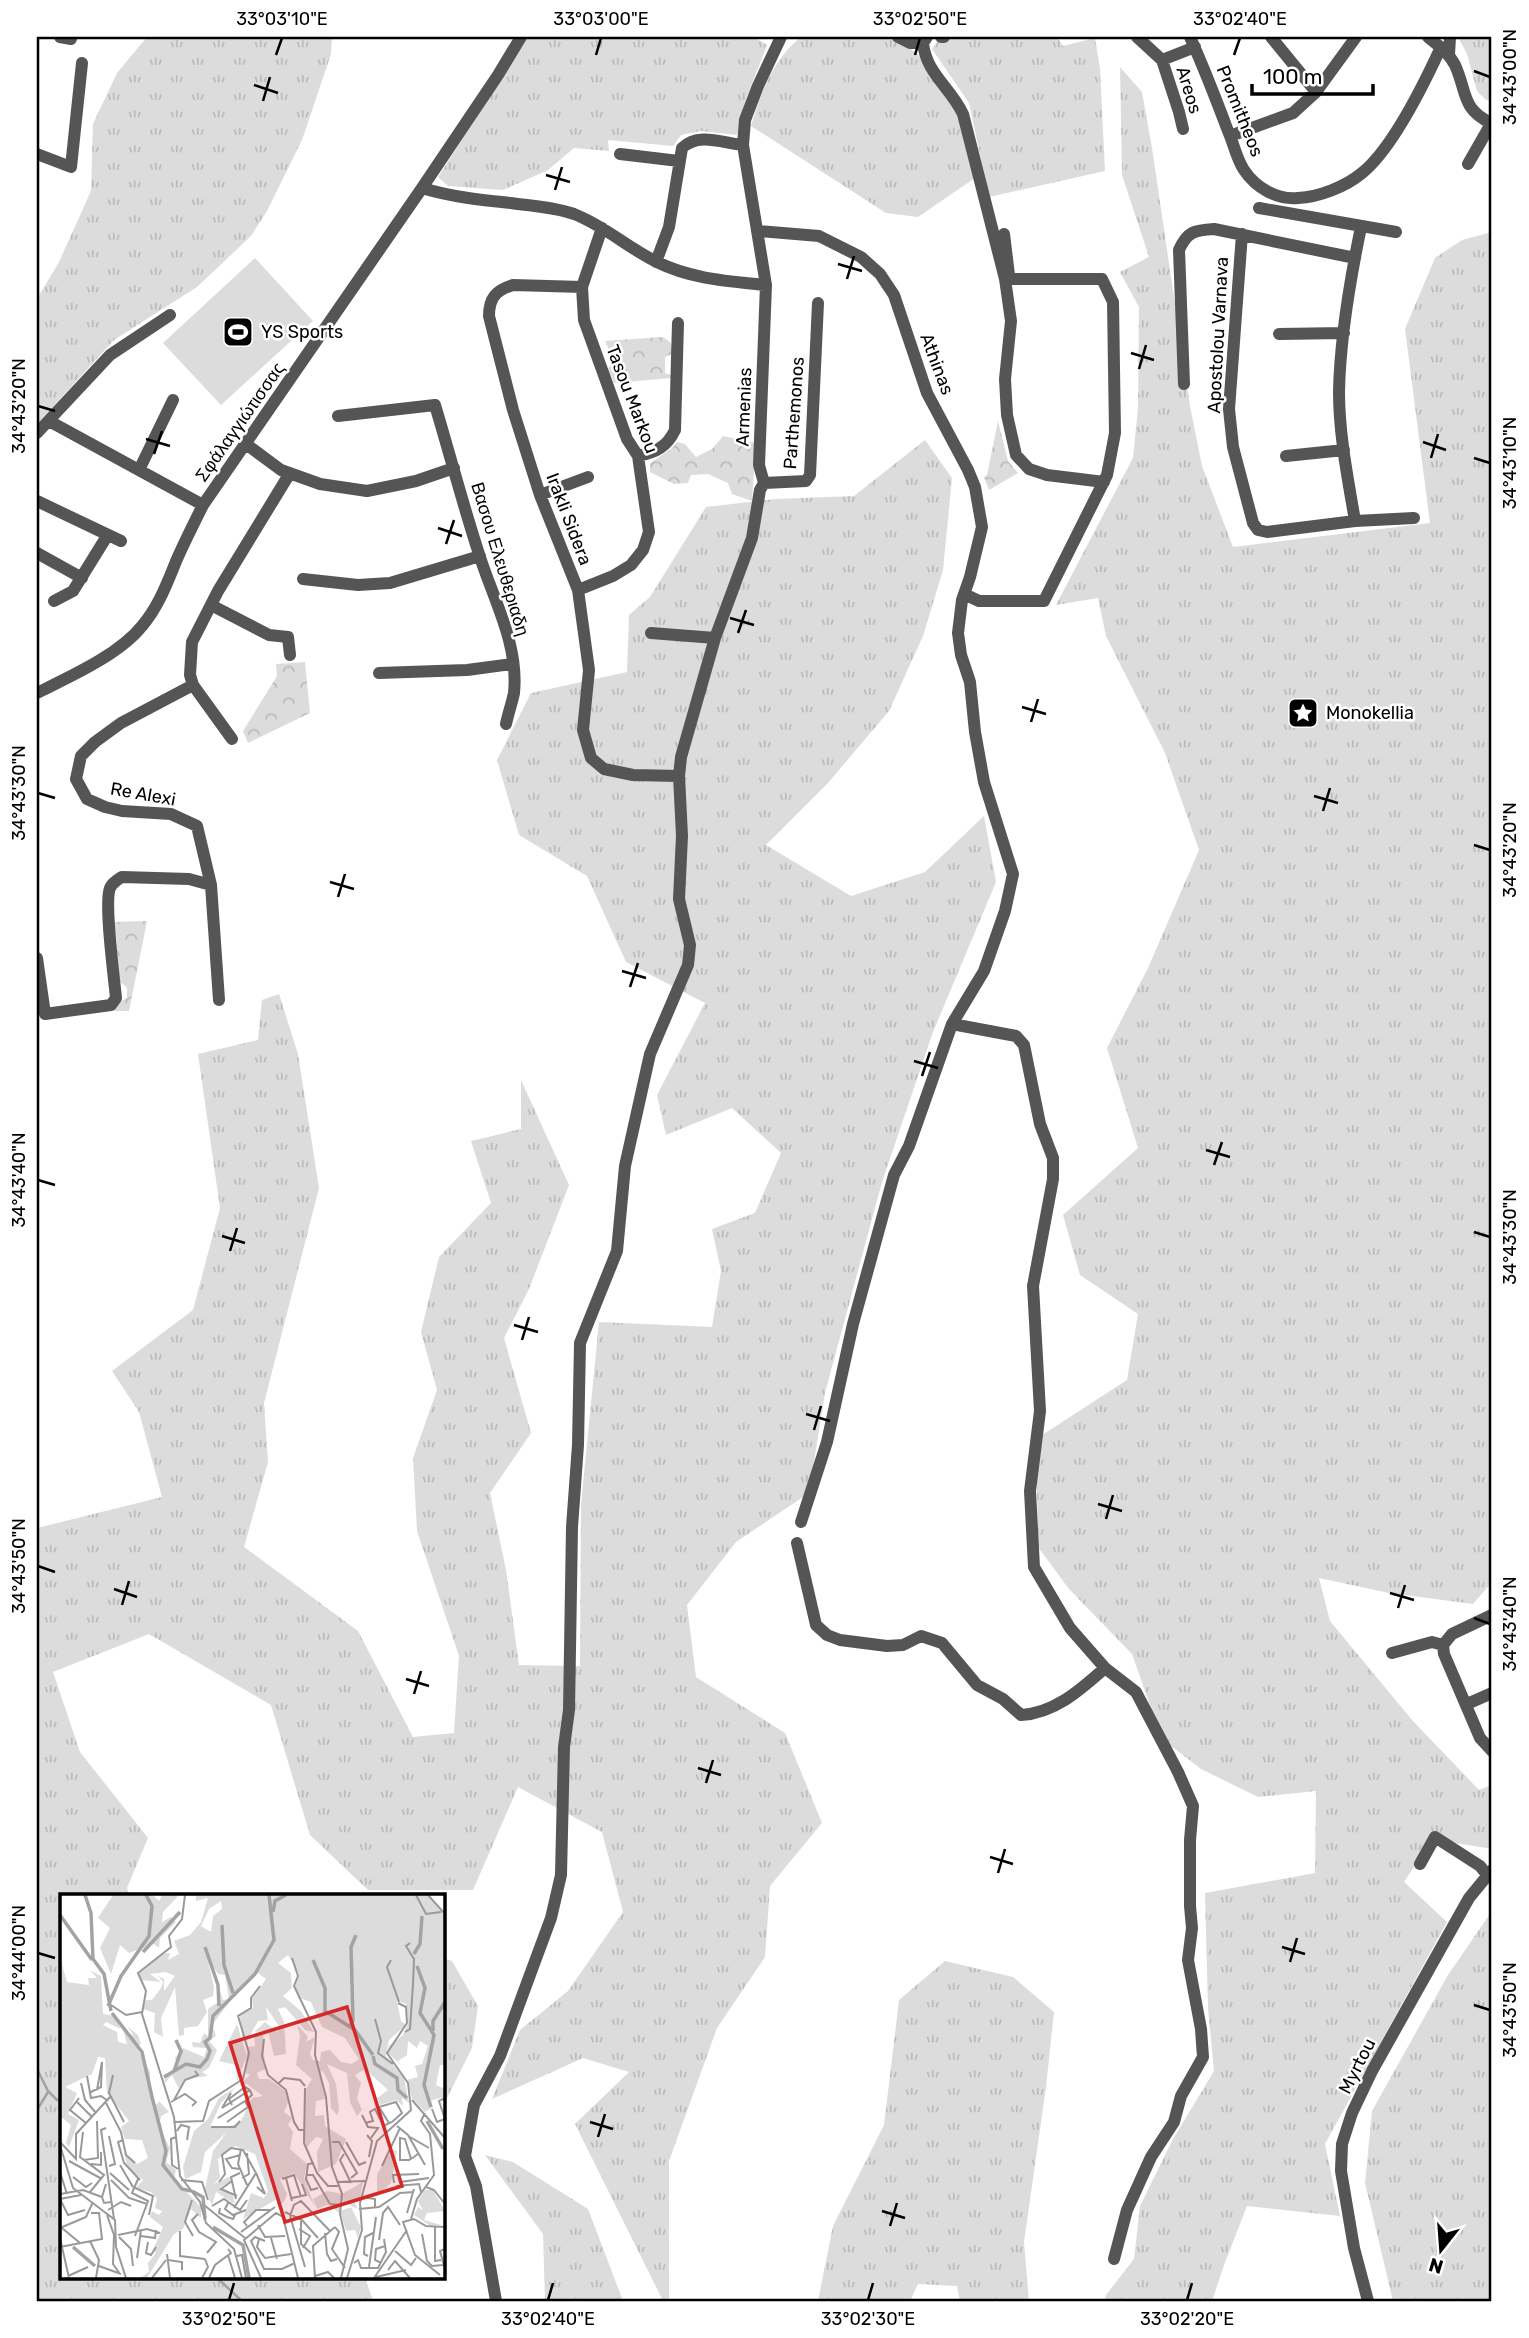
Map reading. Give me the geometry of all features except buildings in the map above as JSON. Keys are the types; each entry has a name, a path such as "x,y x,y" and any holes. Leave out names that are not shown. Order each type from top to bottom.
{"street":[{"name":"Σφάλαγγιώτισσας","path":"37,693 119,647 141,628 163,596 177,558 203,505 422,188 521,37"},
{"path":"898,37 910,43 925,40 925,58 956,99 963,114 1007,279"},
{"name":"Areos","path":"1137,37 1162,60 1183,129"},
{"path":"1271,37 1316,92"},
{"path":"1230,136 1293,113 1316,92 1356,37"},
{"path":"1428,37 1445,51 1455,66 1468,106 1473,112 1492,122 1468,164"},
{"path":"1281,213 1284,199 1309,197 1342,186 1362,173 1383,149 1445,51 1450,37"},
{"name":"Armenias","path":"496,2301 476,2186 465,2156 474,2105 500,2056 551,1918 561,1875 564,1747 569,1710 572,1527 578,1445 580,1343 617,1251 625,1166 650,1054 688,965 690,945 679,899 682,836 679,776 687,736 715,638 752,538 760,490 764,484 759,466 766,285 743,145 746,120 776,39"},
{"name":"Areos","path":"1162,60 1193,42"},
{"name":"Promitheos","path":"1193,42 1236,155 1245,171 1258,186 1284,199"},
{"path":"37,154 71,167 82,63"},
{"path":"656,262 669,227 682,148 690,140 701,138 743,145"},
{"path":"620,154 679,161"},
{"path":"422,188 451,196 545,207 573,214 602,228 656,262 682,273 766,285"},
{"path":"1259,208 1395,232"},
{"path":"1355,521 1344,450 1339,393 1361,227"},
{"name":"Tasou Markou","path":"578,590 613,576 631,565 642,550 649,532 638,456 627,439 584,320 582,287 602,228"},
{"path":"1184,384 1179,250 1184,239 1197,230 1214,229 1355,258"},
{"name":"Athinas","path":"758,231 820,236 861,257 880,274 894,295 927,393 975,487 982,527 964,594 958,633 961,655 970,682 984,782 1013,874 1005,911 984,971 952,1024 909,1146 894,1175 853,1324 827,1442 801,1522"},
{"path":"1004,234 1011,321 1005,379 1007,415 1016,454 1029,469 1047,475 1104,482"},
{"name":"Apostolou Varnava","path":"1242,234 1229,409 1233,447 1253,523 1258,530 1267,531 1414,517"},
{"path":"964,594 979,601 1044,601 1104,482 1115,433 1113,302 1102,279 1007,279"},
{"name":"Irakli Sidera","path":"582,287 513,285 503,288 494,294 489,306 489,316 513,410 540,495 578,590 589,670 583,730 590,758 604,769 633,775 679,776"},
{"name":"Parthemonos","path":"764,484 806,481 810,475 818,303"},
{"path":"37,433 110,355 170,315"},
{"path":"638,456 654,452 670,442 676,430 678,323"},
{"path":"1279,334 1345,333"},
{"path":"139,470 173,400"},
{"name":"Βασου Ελευθεριαδη","path":"338,416 435,405 480,556 497,600 512,664 513,694 506,724"},
{"path":"49,421 203,505"},
{"path":"246,444 281,470 320,484 367,491 416,481 454,468"},
{"path":"1286,456 1344,450"},
{"path":"232,739 193,685 190,675 192,642 290,473"},
{"path":"540,495 588,477"},
{"path":"37,501 121,541"},
{"path":"54,601 73,591 107,536"},
{"path":"37,553 82,578"},
{"path":"303,579 358,585 390,583 480,556"},
{"path":"212,605 269,635 288,637 290,655"},
{"path":"651,633 715,638"},
{"path":"379,673 467,670 512,664"},
{"name":"Re Alexi","path":"193,685 121,723 95,742 81,756 76,779 87,799 105,807 122,811 171,814 197,826 211,886 219,1000"},
{"path":"37,958 45,1014 109,1006 115,1000 108,908 109,889 114,881 122,877 189,879 211,886"},
{"path":"952,1024 1016,1036 1024,1045 1040,1124 1053,1158 1053,1179 1033,1286 1040,1411 1030,1491 1034,1567 1070,1628 1105,1668 1136,1692 1178,1772 1193,1807 1190,1840 1192,1928 1188,1959 1201,2029 1203,2057 1181,2096 1174,2122 1151,2157 1127,2210 1114,2259"},
{"path":"797,1543 816,1625 827,1635 841,1640 887,1646 903,1645 921,1636 942,1643 977,1685 1003,1699 1020,1715 1032,1714 1072,1698 1105,1668"},
{"path":"1492,1615 1452,1634 1443,1645 1444,1654 1480,1738 1492,1751"},
{"path":"1392,1653 1432,1642 1443,1645"},
{"path":"1467,1704 1492,1693"},
{"path":"1420,1864 1435,1837 1490,1873"},
{"name":"Myrtou","path":"1368,2301 1354,2248 1343,2184 1342,2144 1352,2113 1372,2071 1469,1898 1490,1873"}],"green space":[{"path":"147,37 332,37 331,54 302,140 267,211 251,236 197,287 114,340 37,424 37,299 59,262 91,191 93,124 117,73"},
{"path":"528,37 754,37 767,45 746,99 737,135 700,131 681,135 673,146 608,140 609,151 574,148 548,170 503,190 448,186 438,177"},
{"path":"801,37 890,37 917,53 960,119 975,178 918,217 886,213 751,126 764,89 776,66"},
{"path":"960,37 1057,37 1063,46 1095,38 1100,69 1105,171 989,197 969,103 932,49 937,42"},
{"path":"1458,37 1492,37 1492,99 1486,100 1477,91 1467,54"},
{"path":"1120,67 1142,92 1190,406 1202,466 1233,547 1430,523 1405,329 1435,258 1462,240 1492,232 1492,1582 1473,1604 1389,1593 1319,1578 1330,1621 1412,1720 1479,1790 1492,1785 1492,1849 1432,1839 1404,1882 1447,1922 1325,2144 1340,2216 1247,2206 1212,2301 1105,2301 1106,2295 1134,2259 1140,2206 1173,2139 1214,2071 1208,2008 1205,1893 1315,1873 1316,1791 1258,1797 1201,1769 1162,1739 1132,1654 1069,1589 1038,1547 1036,1439 1127,1380 1138,1314 1080,1275 1063,1215 1138,1148 1107,1048 1148,968 1199,850 1165,753 1106,636 1098,598 1056,605 1133,458 1138,408 1139,307 1120,272 1149,257 1122,175"},
{"name":"YS Sports","path":"255,258 313,321 221,405 163,343"},
{"path":"662,337 672,345 672,354 665,357 665,373 671,375 671,378 614,383 608,369 614,361 605,341"},
{"path":"998,421 1008,461 1018,473 989,490 984,477 987,475"},
{"path":"723,436 756,443 752,501 732,494 728,483 708,474 691,475 688,483 674,484 650,472 650,463 677,442 685,444 696,457 712,449"},
{"path":"925,440 952,478 943,570 923,636 889,711 828,783 766,845 851,896 925,872 984,816 996,882 933,1032 882,1182 825,1393 809,1493 736,1542 687,1605 696,1677 785,1733 822,1823 770,1886 765,1957 717,2028 669,2161 669,2301 663,2301 575,2124 629,2072 583,2058 492,2099 520,2030 568,1991 623,1912 602,1832 518,1787 473,1890 368,1890 310,1835 271,1705 149,1634 53,1672 80,1752 148,1838 127,1888 129,1894 60,1894 60,2278 365,2278 373,2301 37,2301 37,1528 162,1497 139,1412 112,1371 193,1310 220,1208 198,1054 258,1040 262,1000 279,994 298,1054 319,1188 264,1403 268,1462 244,1547 358,1631 413,1737 454,1733 459,1656 417,1531 413,1458 437,1390 421,1332 439,1257 491,1203 471,1141 521,1129 521,1080 569,1185 529,1289 504,1338 531,1433 490,1493 506,1570 519,1665 580,1666 581,1504 599,1322 712,1327 721,1271 712,1229 755,1213 781,1153 732,1108 666,1135 657,1095 705,1003 626,962 587,876 519,835 497,760 531,693 627,672 629,615 650,597 706,507 776,499 854,496"},
{"path":"305,662 310,713 248,743 243,731 277,676 276,664"},
{"path":"147,921 129,1011 114,1011 117,1003 127,998 127,988 118,980 113,947 117,943 111,922"},
{"path":"1492,1911 1492,2301 1393,2301 1365,2183 1372,2111 1448,1975"},
{"path":"444,1958 452,1961 478,2006 472,2048 446,2100"},
{"path":"945,1961 1013,1977 1054,2012 1024,2242 1029,2301 960,2301 957,2286 918,2284 910,2301 818,2301 833,2226 884,2125 899,2000"},
{"path":"485,2155 513,2162 588,2209 623,2301 545,2301 543,2234"}],"waterway":[{"path":"37,2069 48,2091 57,2100 60,2099"},
{"path":"37,2110 48,2092"},
{"path":"217,2278 242,2301"}],"place":[{"name":"YS Sports","path":"238,332"},
{"name":"Monokellia","path":"1303,713"}]}
